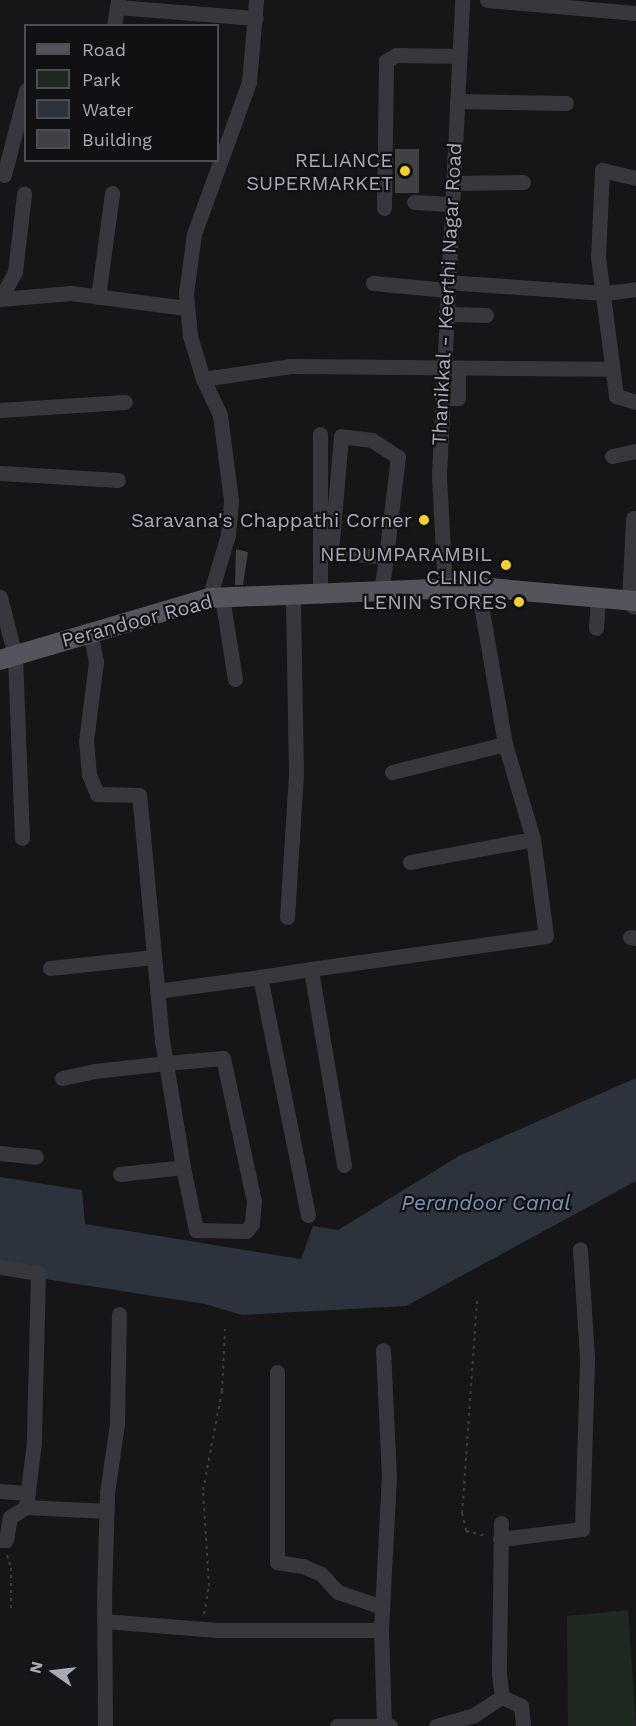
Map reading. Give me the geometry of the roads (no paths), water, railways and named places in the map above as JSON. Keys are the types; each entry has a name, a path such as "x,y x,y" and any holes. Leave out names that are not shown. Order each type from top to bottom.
{"main road":[{"name":"Perandoor Road","path":"8,658 90,631 215,598 478,587 634,602"}],"street":[{"path":"222,139 249,82 256,0"},
{"name":"Thanikkal - Keerthi Nagar Road","path":"445,587 439,475 462,0"},
{"path":"487,0 636,13"},
{"path":"114,24 118,3 256,18"},
{"path":"384,208 386,61 396,55 459,56"},
{"path":"4,175 24,98"},
{"path":"457,101 566,103"},
{"path":"215,162 194,234 186,308 202,379 220,415 231,500 228,535 215,598 235,679"},
{"path":"636,177 602,170 598,257 605,293 610,369 616,396 636,402"},
{"path":"452,183 523,182"},
{"path":"98,297 112,193"},
{"path":"24,194 15,272 0,299 70,293 186,308"},
{"path":"414,202 451,204"},
{"path":"373,283 605,293 636,289"},
{"path":"446,314 486,315"},
{"path":"202,379 291,366 610,369"},
{"path":"442,398 458,398 458,377"},
{"path":"0,410 125,402"},
{"path":"320,434 320,594"},
{"path":"381,590 386,557 398,457 372,440 341,436 331,552 386,557"},
{"path":"612,456 636,452"},
{"path":"0,473 118,480"},
{"path":"633,518 634,602"},
{"path":"157,991 546,936 533,839 505,744 478,587"},
{"path":"287,917 296,774 293,596"},
{"path":"0,597 8,658 22,837"},
{"path":"596,628 598,597"},
{"path":"62,1078 166,1063 223,1058 254,1201 252,1224 246,1231 196,1230 166,1063 153,957 139,795 97,794 89,774 86,741 96,663 90,631"},
{"path":"392,772 505,744"},
{"path":"410,862 533,839"},
{"path":"50,968 153,957"},
{"path":"311,969 344,1165"},
{"path":"260,977 308,1215"},
{"path":"0,1153 36,1157"},
{"path":"120,1174 183,1167"},
{"path":"500,1539 582,1529 587,1357 580,1249"},
{"path":"0,1267 38,1273 34,1442 27,1500 10,1517 3,1540"},
{"path":"105,1726 106,1511 117,1424 118,1314"},
{"path":"338,1726 387,1725 381,1630 389,1476 383,1350"},
{"path":"277,1372 277,1562 303,1566 321,1575 338,1592 382,1607"},
{"path":"0,1491 27,1500 106,1511"},
{"path":"501,1523 502,1697"},
{"path":"104,1621 204,1629 381,1630"},
{"path":"436,1726 474,1715 502,1697"},
{"path":"502,1697 521,1706 523,1726"}],"water":[{"name":"Perandoor Canal","path":"636,1078 636,1181 406,1306 242,1315 205,1304 0,1272 0,1177 82,1190 85,1224 301,1259 313,1226 338,1230 459,1156"}],"place":[{"name":"RELIANCE SUPERMARKET","path":"405,171"},
{"name":"Saravana's Chappathi Corner","path":"424,520"},
{"name":"NEDUMPARAMBIL CLINIC","path":"506,565"},
{"name":"LENIN STORES","path":"519,602"}]}
